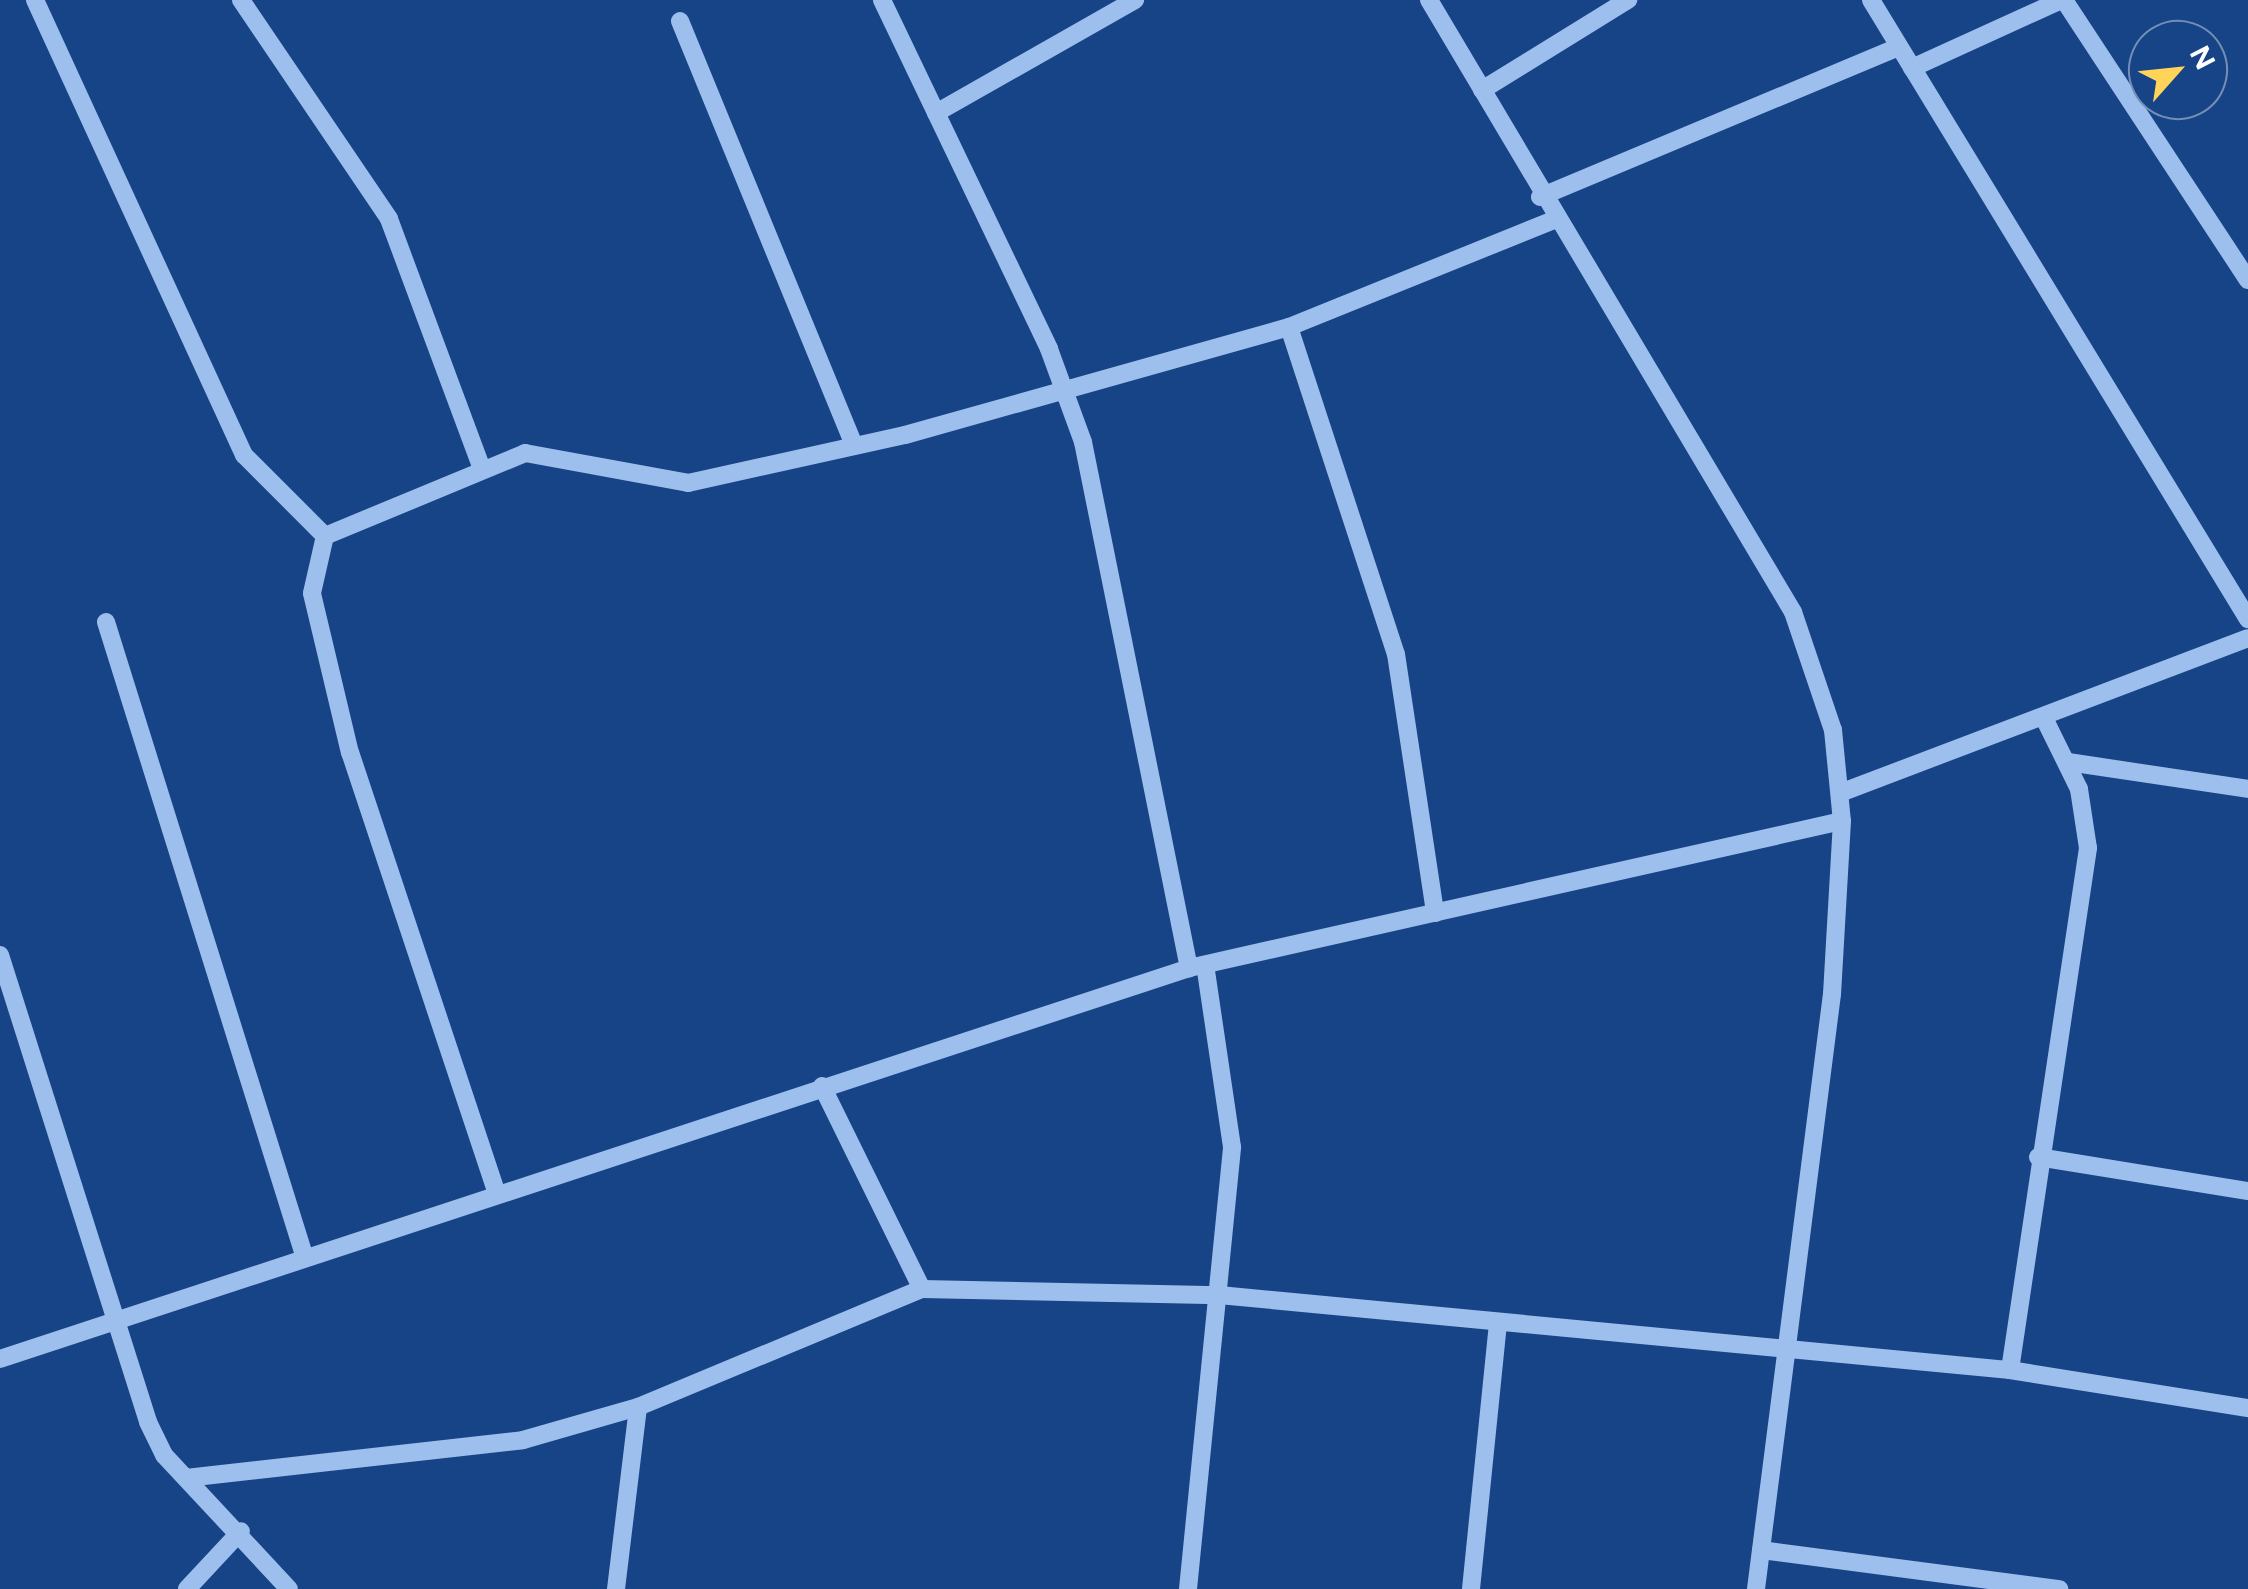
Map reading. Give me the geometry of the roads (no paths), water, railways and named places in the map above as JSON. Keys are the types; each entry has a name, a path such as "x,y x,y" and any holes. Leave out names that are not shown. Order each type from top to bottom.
{"street":[{"path":"35,0 244,455 325,536"},
{"path":"241,0 389,219 481,466"},
{"path":"882,0 1068,394 1231,1108 1219,1295 1188,1589"},
{"path":"936,113 1135,0"},
{"path":"1430,0 1540,197 1793,612 1818,670 1842,821 1832,994 1756,1589"},
{"path":"1482,90 1628,0"},
{"path":"1871,0 2248,620"},
{"path":"1912,68 2062,0 2246,272"},
{"path":"680,21 854,446"},
{"path":"1540,197 1899,47"},
{"path":"325,536 481,466 557,454 688,483 1068,394 1289,327 1554,220"},
{"path":"1289,327 1396,654 1436,913"},
{"path":"325,536 312,593 350,753 497,1194"},
{"path":"106,622 304,1258"},
{"path":"1840,794 2046,720 2248,638"},
{"path":"2010,1370 2038,1157 2087,864 2086,818 2068,762 2046,720"},
{"path":"2068,762 2248,790"},
{"path":"0,1359 822,1086 1197,967 1842,821"},
{"path":"0,955 120,1320 148,1422 186,1478 241,1530 289,1589"},
{"path":"822,1086 922,1289"},
{"path":"2038,1157 2248,1191"},
{"path":"186,1478 395,1461 523,1440 638,1407 922,1289 1219,1295 1498,1324 1788,1346 2010,1370 2248,1408"},
{"path":"1470,1589 1498,1324"},
{"path":"616,1589 638,1407"},
{"path":"187,1589 241,1530"},
{"path":"1761,1550 2059,1589"}]}
